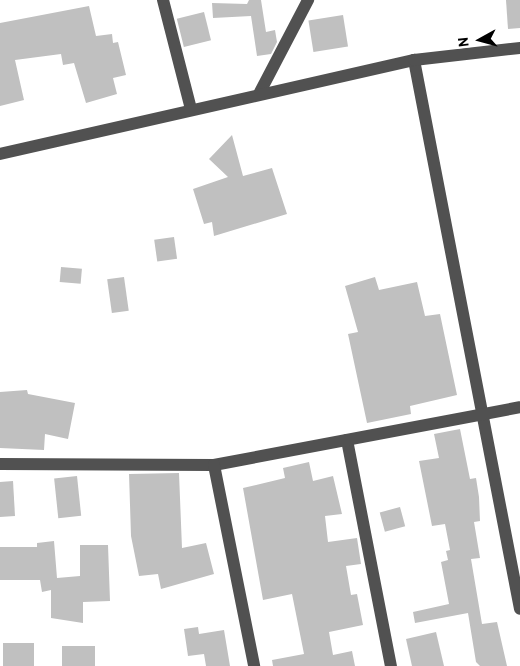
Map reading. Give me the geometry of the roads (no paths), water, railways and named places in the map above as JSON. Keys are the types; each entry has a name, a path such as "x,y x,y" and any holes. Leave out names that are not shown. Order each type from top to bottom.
{"street":[{"path":"163,0 191,109"},
{"path":"260,92 308,0"},
{"path":"0,154 260,92 414,60 520,48"},
{"path":"414,60 520,609"},
{"path":"0,464 214,465 520,406"},
{"path":"346,440 392,666"},
{"path":"214,465 254,666"}]}
